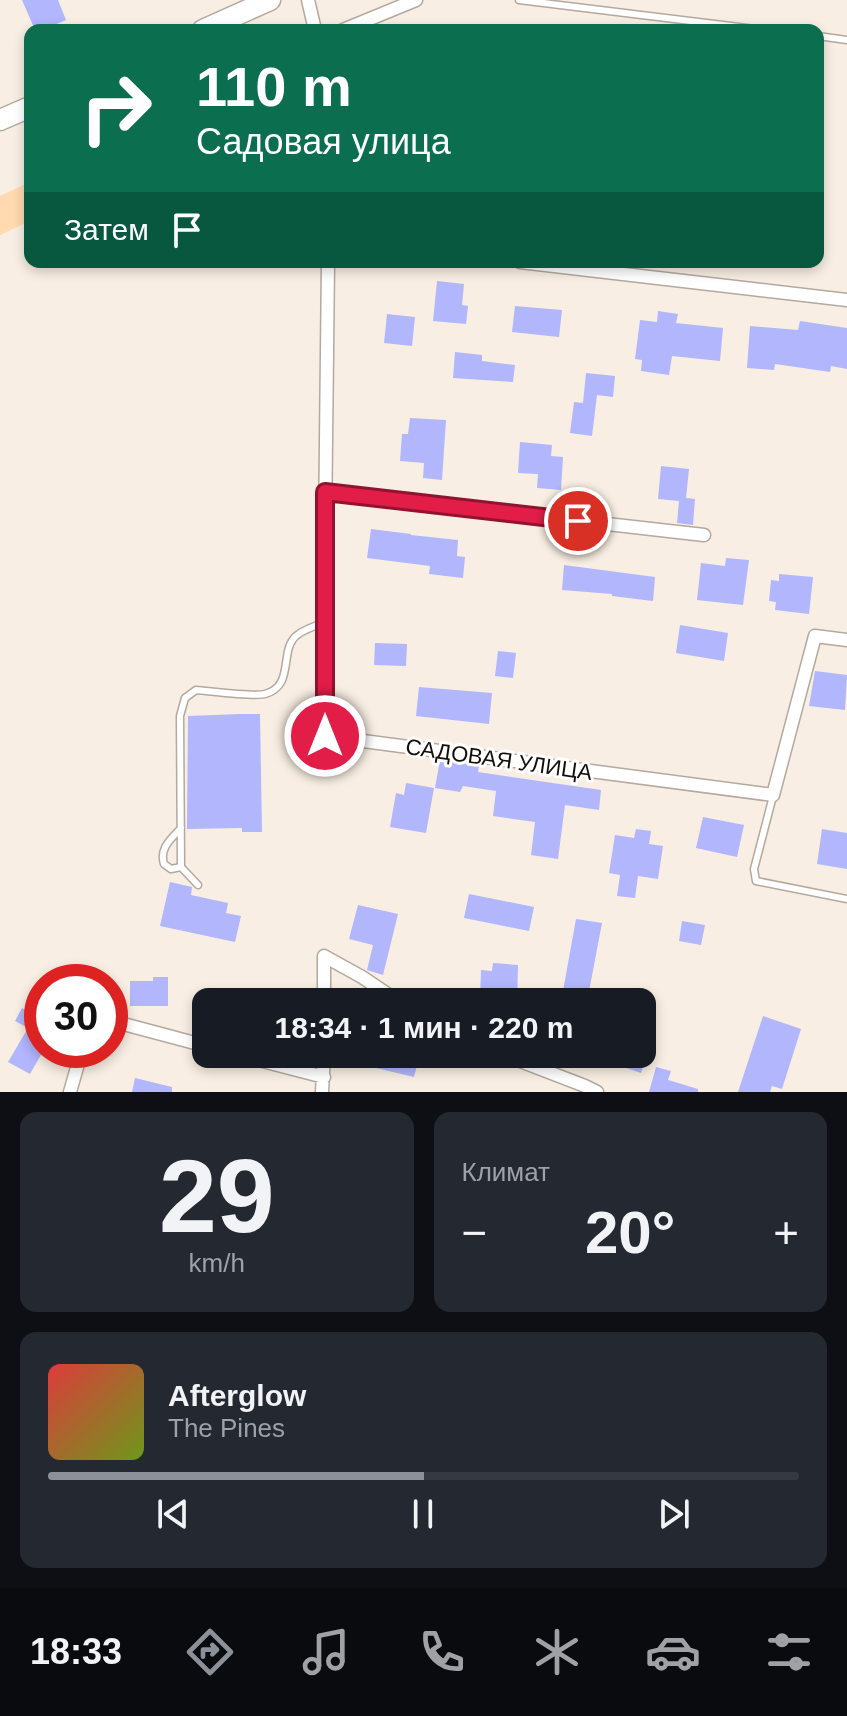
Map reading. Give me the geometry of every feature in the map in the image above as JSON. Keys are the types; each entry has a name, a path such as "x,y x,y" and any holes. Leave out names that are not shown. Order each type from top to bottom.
{"main road":[{"path":"216,24 270,0"},
{"path":"0,120 24,110"}],"street":[{"path":"308,0 314,24"},
{"path":"358,24 416,0"},
{"name":"САДОВАЯ УЛИЦА","path":"328,268 325,736 773,795"},
{"path":"572,268 847,300"},
{"path":"325,492 704,535"},
{"path":"773,795 815,636 847,640"},
{"path":"324,988 324,956 378,988"},
{"path":"128,1025 192,1042"},
{"path":"70,1092 77,1068"},
{"path":"290,1068 324,1077"},
{"path":"322,1092 324,1068"},
{"path":"535,1068 588,1090"}],"lane":[{"path":"519,0 715,24"},
{"path":"824,37 847,40"},
{"path":"198,885 181,867 180,716 185,698 196,690 263,695 275,688 284,677 290,645 296,636 324,622"},
{"path":"773,795 754,869 756,881 847,899"},
{"path":"181,828 165,846 161,856 164,864 171,869 181,867"}],"shaded area":[{"path":"24,185 24,224 0,235 0,196"}],"building":[{"path":"22,0 58,0 66,20 57,24 32,24"},
{"path":"437,281 464,284 462,305 468,306 466,324 433,321"},
{"path":"515,306 562,310 559,337 512,332"},
{"path":"658,311 678,314 676,323 723,328 720,361 672,356 669,375 641,371 642,360 635,359 640,320 657,322"},
{"path":"387,314 415,317 412,346 384,343"},
{"path":"800,321 847,328 847,369 831,366 830,372 775,364 774,370 747,368 750,326 798,330"},
{"path":"455,352 482,355 482,361 515,365 513,382 453,378"},
{"path":"586,373 615,376 613,397 597,395 592,436 570,433 574,402 583,403"},
{"path":"410,418 446,420 442,480 423,478 424,463 400,461 402,434 408,434"},
{"path":"520,442 552,445 551,456 563,457 561,490 537,488 538,474 518,473"},
{"path":"661,466 689,469 686,498 695,499 693,525 677,523 679,501 658,499"},
{"path":"371,529 458,540 457,556 465,557 463,578 429,574 430,566 367,558"},
{"path":"726,558 749,560 743,605 697,600 701,563 725,566"},
{"path":"564,565 655,577 653,601 562,590"},
{"path":"779,574 813,577 809,614 775,610 776,602 769,601 771,580 779,581"},
{"path":"680,625 728,633 724,661 676,653"},
{"path":"375,643 407,644 406,666 374,665"},
{"path":"498,651 516,653 513,678 495,676"},
{"path":"815,671 847,675 845,710 809,706"},
{"path":"419,687 492,693 489,724 416,716"},
{"path":"260,714 262,832 242,832 242,828 187,829 188,716"},
{"path":"440,760 479,765 478,772 601,790 599,810 565,805 558,859 531,855 535,822 493,816 496,791 463,786 460,792 435,788"},
{"path":"406,783 434,788 426,833 390,827 396,793 404,795"},
{"path":"703,817 744,825 737,857 696,848"},
{"path":"636,829 651,831 649,844 663,846 658,879 638,876 635,898 617,896 620,875 609,873 615,835 634,838"},
{"path":"822,829 847,833 847,869 817,864"},
{"path":"170,882 192,887 191,895 228,903 226,913 241,916 235,942 160,926"},
{"path":"469,894 534,907 529,931 464,918"},
{"path":"358,905 398,914 383,975 367,970 373,945 349,939"},
{"path":"576,919 602,923 590,988 564,988"},
{"path":"682,921 705,925 701,945 679,941"},
{"path":"493,963 518,965 517,988 480,988 481,970 492,971"},
{"path":"153,977 168,977 168,1006 130,1006 130,981 153,981"},
{"path":"22,1008 24,1009 24,1026 15,1021"},
{"path":"763,1016 801,1029 782,1089 772,1086 770,1092 738,1092"},
{"path":"24,1035 24,1068 33,1068 30,1074 8,1062"},
{"path":"656,1067 671,1071 668,1080 698,1089 698,1092 649,1092"},
{"path":"376,1068 416,1068 414,1077"},
{"path":"626,1068 643,1068 641,1073"},
{"path":"135,1078 172,1087 172,1092 132,1092"}],"route":[{"path":"325,736 325,492 578,521"}]}
